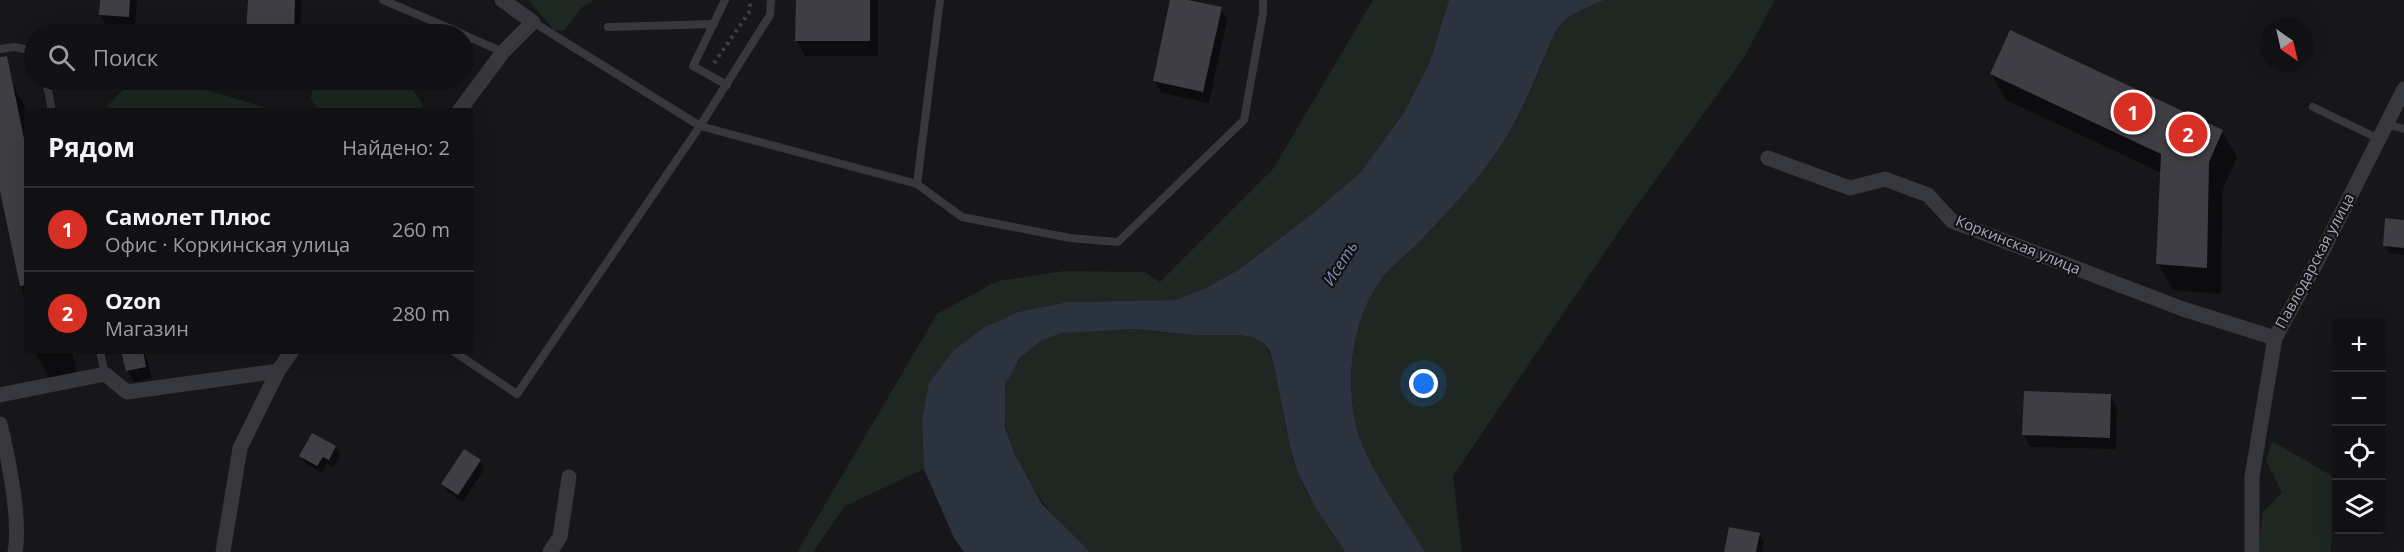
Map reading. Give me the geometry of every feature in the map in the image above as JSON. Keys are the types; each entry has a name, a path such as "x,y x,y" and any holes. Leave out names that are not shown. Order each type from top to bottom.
{"street":[{"path":"461,108 503,52 533,22 502,0"},
{"name":"Павлодарская улица","path":"2252,552 2252,477 2275,338 2319,258 2404,88"},
{"name":"Коркинская улица","path":"1768,158 1850,188 1885,179 1928,195 1952,221 2183,309 2275,338"},
{"path":"223,552 240,447 278,371 290,354"},
{"path":"0,395 105,374 128,392 278,371"},
{"path":"0,423 18,536 15,552"},
{"path":"550,552 560,537 569,477"}],"lane":[{"path":"383,0 438,24"},
{"path":"725,0 693,66 727,85"},
{"path":"457,354 517,394 727,85 770,15 771,0"},
{"path":"917,184 940,0"},
{"path":"533,22 700,126 917,184 962,216 1070,238 1118,242 1244,120 1263,13 1263,0"},
{"path":"608,27 714,24"},
{"path":"474,40 503,52"},
{"path":"0,49 14,47 24,49"},
{"path":"48,90 51,108"},
{"path":"2313,107 2379,139"},
{"path":"2386,124 2404,129"},
{"path":"101,354 105,374"}],"path":[{"path":"707,74 750,11 750,0"}],"shaded area":[{"path":"528,0 594,0 581,8 564,31 554,30"},
{"path":"1373,0 1449,0 1429,64 1403,114 1361,173 1317,210 1238,270 1204,289 1175,300 1067,302 1018,312 922,419 924,469 845,506 813,552 797,552 937,314 997,281 1064,271 1145,272 1160,282 1273,169"},
{"path":"1604,0 1775,0 1743,59 1628,218 1453,476 1462,552 1425,552 1378,477 1358,431 1351,387 1355,341 1361,319 1369,299 1384,276 1450,209 1480,175 1498,150 1521,111 1557,29 1570,16"},
{"path":"124,90 207,90 267,108 107,108"},
{"path":"313,90 413,90 423,105 422,108 318,108 310,98"},
{"path":"1135,329 1195,335 1240,334 1254,338 1265,345 1271,355 1288,439 1298,473 1314,504 1345,552 1090,552 1071,535 1051,513 1017,459 1007,430 1004,402 1009,376 1035,344 1050,336 1086,330"},
{"path":"2272,441 2332,476 2331,552 2259,552 2262,513 2282,492 2266,461"}],"water":[{"name":"Исеть","path":"1449,0 1604,0 1570,16 1561,24 1552,39 1522,109 1498,150 1480,175 1450,209 1384,276 1369,299 1361,319 1355,341 1351,387 1358,431 1378,477 1425,552 1345,552 1315,507 1298,473 1290,447 1270,351 1263,343 1252,337 1241,335 1193,335 1135,329 1061,333 1040,341 1019,359 1005,385 1005,427 1015,455 1042,504 1090,552 964,552 954,538 924,469 922,419 929,383 953,351 983,328 1018,312 1067,302 1175,300 1204,289 1238,270 1317,210 1361,172 1403,114 1429,64"}],"building":[{"path":"100,0 130,0 129,17 99,15"},
{"path":"248,0 295,0 294,24 247,24"},
{"path":"796,0 870,0 870,41 795,41"},
{"path":"1170,0 1188,0 1222,7 1203,92 1153,81"},
{"path":"2010,30 2223,130 2209,162 2207,268 2156,264 2161,154 1990,74"},
{"path":"7,56 24,138 24,285 20,286 0,191 0,57"},
{"path":"2385,218 2404,220 2404,248 2383,246"},
{"path":"122,354 144,354 146,367 126,371"},
{"path":"2024,391 2111,394 2110,438 2022,435"},
{"path":"312,433 336,446 329,460 323,457 317,466 299,456"},
{"path":"464,449 481,460 458,495 441,484"},
{"path":"1729,527 1760,533 1756,552 1724,552"}],"place":[{"name":"Самолет Плюс","path":"2133,112"},
{"name":"Ozon","path":"2188,134"}]}
